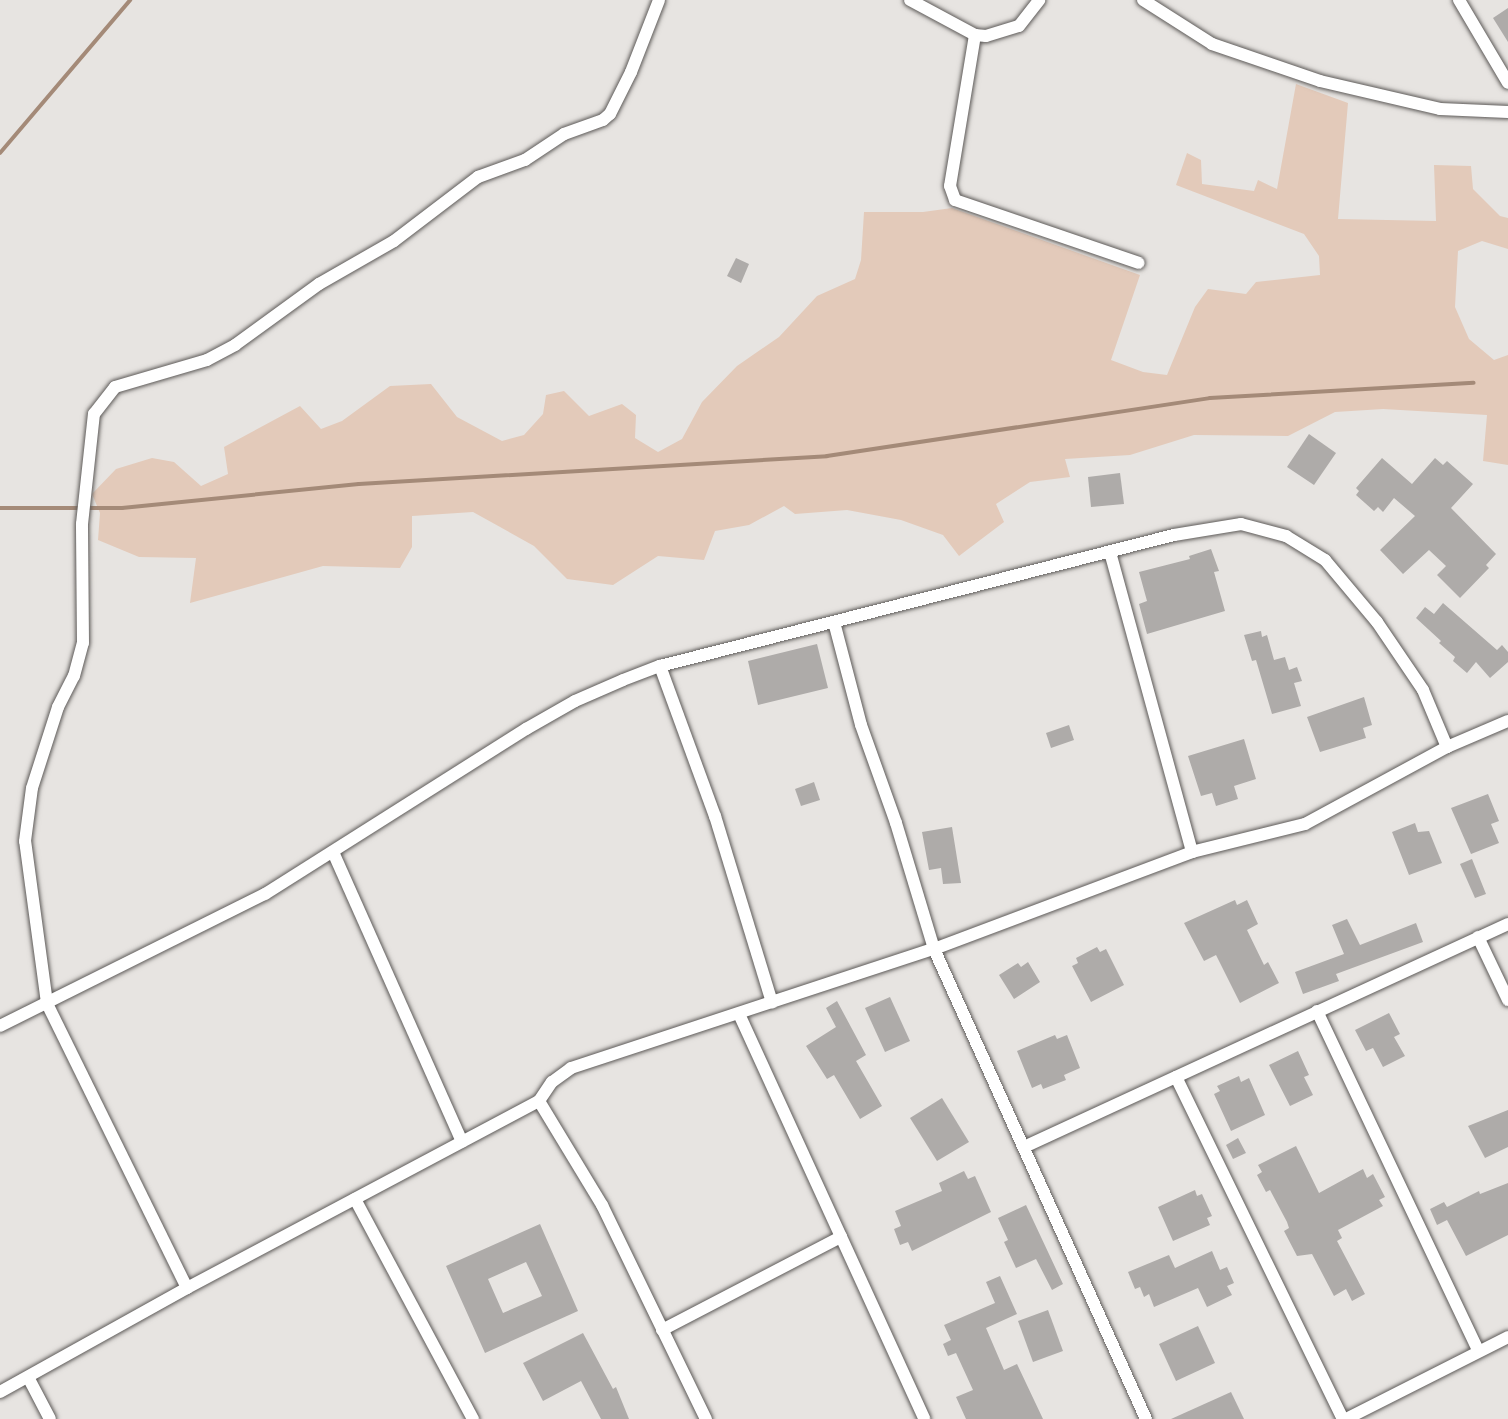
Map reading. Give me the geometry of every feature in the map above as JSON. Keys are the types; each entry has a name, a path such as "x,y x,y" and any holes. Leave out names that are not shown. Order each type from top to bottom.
{"street":[{"path":"187,1288 47,1003 25,841 32,788 58,707 80,660 82,524 94,414 102,399 130,380 207,360 222,352 319,284 394,241 478,177 525,160 572,130 603,120 610,114 631,72 659,0"},
{"path":"910,0 975,35 1012,30 1028,17 1039,0"},
{"path":"1143,0 1212,44 1320,81 1440,109 1508,112"},
{"path":"1459,0 1508,83"},
{"path":"975,35 950,186 955,200 1139,263"},
{"path":"0,1026 265,894 575,701 660,666 1174,535 1241,524 1286,536 1325,560 1377,622 1423,690 1447,747"},
{"path":"1110,552 1192,852"},
{"path":"834,622 861,725 896,823 934,949 1146,1419"},
{"path":"660,666 715,816 772,1002"},
{"path":"0,1392 187,1288 539,1101 552,1082 571,1068 934,949 1192,852 1305,824 1447,747 1508,721"},
{"path":"333,852 462,1142"},
{"path":"1024,1147 1508,924"},
{"path":"1478,937 1508,1000"},
{"path":"1317,1011 1478,1350"},
{"path":"739,1014 924,1419"},
{"path":"1176,1077 1344,1419 1508,1337"},
{"path":"539,1101 602,1205 706,1419"},
{"path":"355,1199 473,1419"},
{"path":"662,1330 841,1237"},
{"path":"28,1377 50,1419"}],"shaded area":[{"path":"1296,84 1348,103 1338,219 1436,221 1434,165 1471,166 1473,189 1500,216 1508,218 1508,249 1482,241 1458,251 1455,307 1469,339 1494,360 1508,355 1508,465 1483,461 1487,415 1383,409 1335,412 1288,436 1194,435 1130,455 1065,459 1070,477 1030,482 996,504 1004,522 959,556 943,535 901,520 847,510 795,514 784,506 749,525 715,531 704,560 658,556 613,585 567,579 534,546 473,512 412,516 412,547 400,568 323,566 190,603 196,558 139,557 98,540 100,513 92,494 116,469 152,458 174,462 201,486 228,474 224,447 300,406 321,429 342,421 390,386 431,384 457,417 502,441 524,435 543,414 546,395 564,391 589,416 622,404 636,415 635,438 658,452 682,439 702,402 737,366 779,337 817,296 855,279 861,260 864,212 923,212 952,208 1140,275 1111,360 1143,372 1167,375 1195,307 1208,289 1246,294 1256,282 1320,275 1319,256 1304,234 1176,185 1187,153 1201,160 1202,184 1254,191 1258,180 1277,189"}],"building":[{"path":"1508,8 1508,42 1493,18"},
{"path":"736,258 749,264 741,283 727,276"},
{"path":"1309,434 1336,453 1314,485 1287,467"},
{"path":"1382,458 1412,484 1435,458 1443,465 1447,461 1473,484 1451,508 1496,554 1486,565 1489,568 1460,598 1437,575 1446,566 1429,550 1403,574 1380,550 1415,516 1394,498 1383,512 1378,507 1374,511 1356,495 1359,491 1356,488"},
{"path":"1120,473 1124,504 1091,507 1088,477"},
{"path":"1211,549 1219,571 1214,572 1225,611 1147,634 1139,604 1147,601 1139,572 1190,559 1189,556"},
{"path":"1443,603 1497,650 1502,645 1508,652 1508,662 1490,678 1476,662 1467,673 1453,661 1455,657 1439,643 1441,641 1416,618 1425,607 1434,614"},
{"path":"1261,631 1262,637 1267,635 1274,660 1285,657 1289,670 1297,667 1302,681 1294,683 1301,706 1272,714 1256,660 1252,661 1244,635"},
{"path":"817,644 828,688 758,705 748,661"},
{"path":"1364,697 1372,725 1363,728 1366,738 1320,752 1307,717"},
{"path":"1069,725 1074,740 1051,748 1046,733"},
{"path":"1244,739 1256,779 1234,786 1238,799 1216,806 1212,793 1201,796 1188,756"},
{"path":"814,782 820,800 801,806 795,789"},
{"path":"1488,794 1499,821 1491,824 1499,843 1471,854 1451,808"},
{"path":"1415,823 1418,832 1429,831 1442,863 1409,875 1392,832"},
{"path":"952,827 961,883 943,884 941,868 929,870 922,832"},
{"path":"1472,859 1486,894 1475,898 1460,864"},
{"path":"1235,900 1237,905 1247,900 1258,924 1247,930 1264,965 1268,962 1279,983 1240,1003 1216,955 1204,961 1184,923"},
{"path":"1347,919 1360,945 1416,923 1423,942 1336,974 1339,981 1303,994 1295,972 1344,954 1332,925"},
{"path":"1097,947 1100,952 1106,949 1124,985 1091,1002 1072,966 1078,963 1076,958"},
{"path":"1028,962 1040,982 1014,999 999,975 1018,963 1021,967"},
{"path":"890,997 910,1041 885,1052 865,1008"},
{"path":"837,1001 866,1055 856,1061 882,1106 860,1119 834,1075 827,1079 806,1046 836,1027 826,1008"},
{"path":"1389,1013 1400,1034 1394,1037 1405,1056 1383,1067 1373,1048 1366,1051 1355,1030"},
{"path":"1055,1035 1057,1039 1067,1035 1080,1068 1064,1075 1066,1080 1043,1089 1041,1084 1032,1088 1017,1051"},
{"path":"1298,1051 1309,1075 1304,1077 1313,1095 1290,1106 1269,1065"},
{"path":"1239,1076 1241,1082 1249,1078 1265,1115 1231,1131 1214,1094 1220,1091 1217,1086"},
{"path":"942,1098 969,1142 937,1161 910,1118"},
{"path":"1508,1110 1508,1147 1485,1158 1468,1126"},
{"path":"1238,1138 1246,1153 1233,1159 1226,1145"},
{"path":"1296,1146 1319,1193 1363,1169 1367,1178 1373,1174 1385,1197 1379,1200 1383,1206 1338,1230 1342,1238 1337,1241 1365,1294 1352,1301 1346,1289 1334,1296 1312,1254 1297,1256 1284,1231 1289,1228 1287,1222 1270,1190 1266,1192 1257,1175 1262,1172 1258,1165"},
{"path":"964,1171 968,1179 975,1176 991,1212 912,1251 908,1242 900,1245 894,1229 901,1226 895,1211 942,1191 939,1183"},
{"path":"1508,1183 1508,1235 1466,1256 1447,1220 1437,1225 1430,1209 1444,1202 1447,1207 1479,1191 1480,1194"},
{"path":"1195,1190 1197,1196 1202,1194 1212,1216 1207,1218 1210,1225 1173,1241 1158,1207"},
{"path":"1026,1205 1063,1284 1052,1290 1036,1259 1016,1268 1004,1242 1008,1240 998,1218"},
{"path":"540,1224 578,1311 485,1353 446,1266","holes":["526,1262 542,1296 503,1313 488,1279"]},
{"path":"1212,1251 1220,1270 1227,1267 1234,1283 1227,1286 1232,1295 1207,1307 1198,1288 1154,1307 1149,1294 1144,1297 1140,1287 1135,1289 1128,1272 1169,1255 1175,1268"},
{"path":"1000,1276 1017,1314 986,1328 1004,1370 1017,1364 1043,1419 966,1419 956,1397 973,1390 956,1353 948,1356 943,1344 951,1340 944,1325 995,1303 986,1282"},
{"path":"1048,1310 1063,1351 1033,1362 1018,1321"},
{"path":"1198,1326 1215,1363 1176,1381 1159,1344"},
{"path":"583,1333 613,1389 616,1387 629,1419 601,1419 581,1381 543,1401 523,1363"},
{"path":"1231,1392 1244,1419 1171,1419"}],"waterway":[{"path":"0,153 130,0"},
{"path":"0,508 122,508 359,484 827,456 1210,398 1474,383"}]}
